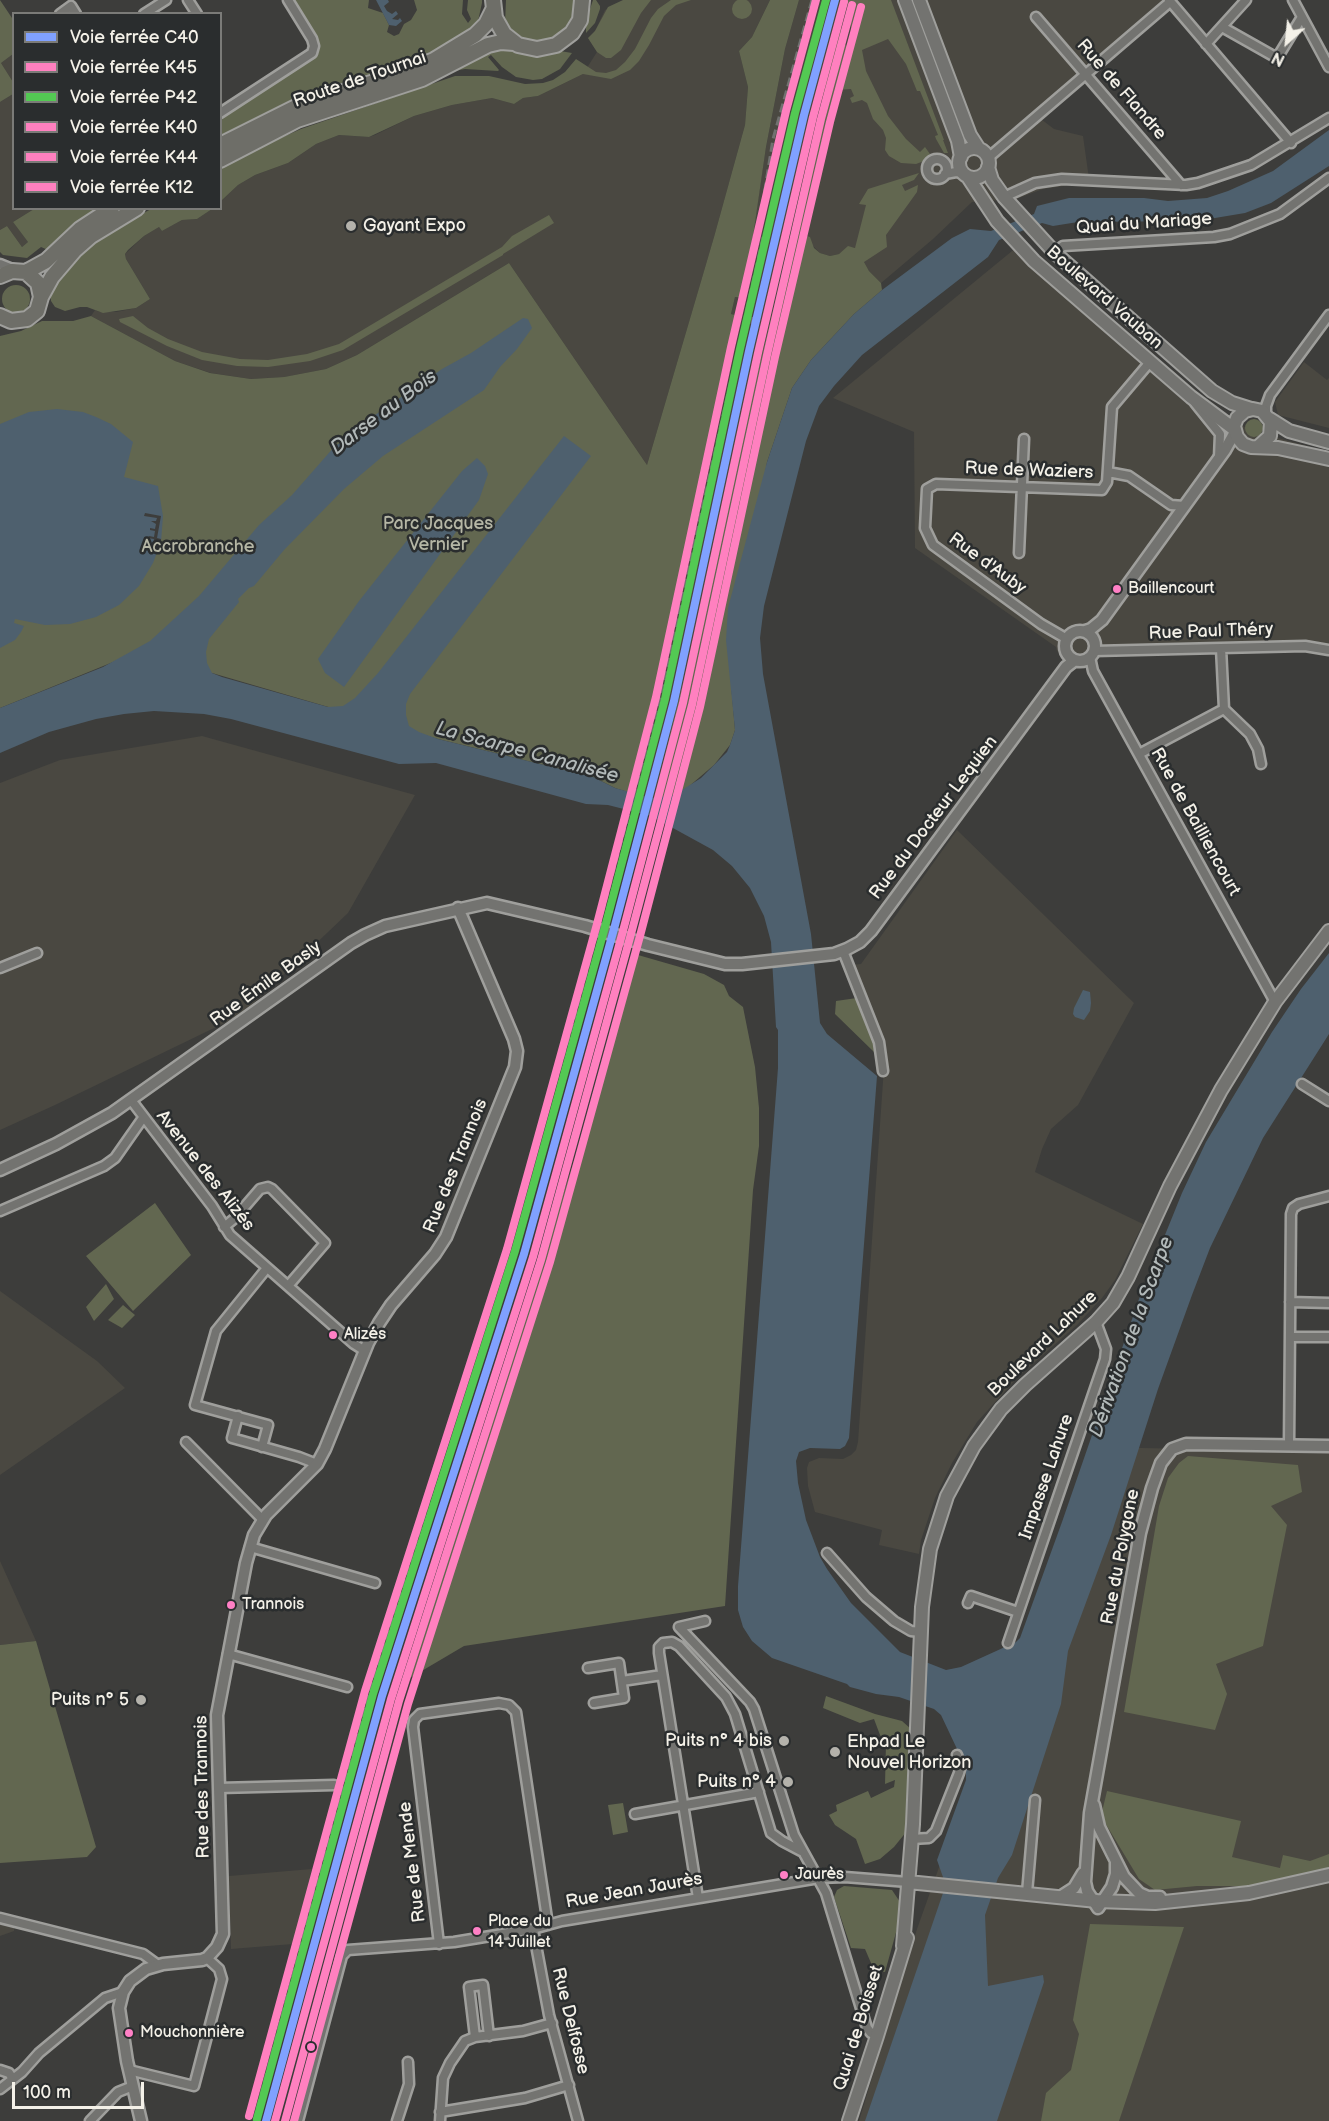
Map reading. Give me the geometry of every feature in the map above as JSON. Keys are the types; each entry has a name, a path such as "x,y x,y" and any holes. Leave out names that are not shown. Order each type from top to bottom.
{"main road":[{"path":"905,0 958,141 960,169 966,175 976,178 982,176 985,158 970,149 960,159"},
{"name":"Boulevard Vauban","path":"919,0 970,135 985,158 990,176 1004,197 1034,233 1055,253 1212,391 1232,403 1251,409"},
{"name":"Route de Tournai","path":"222,159 304,118 422,79 488,45 501,42 537,49 551,47 560,43 578,25 582,1"},
{"path":"493,3 501,31 514,43"},
{"name":"Route de Tournai","path":"222,144 296,107 394,76 434,60 475,35 486,24 493,3"},
{"name":"Boulevard Vauban","path":"966,175 1015,242 1150,362 1235,431"},
{"path":"0,276 46,261 80,229 109,210"},
{"path":"0,327 27,319 35,314 52,277 75,249 91,236 134,210"},
{"path":"20,271 36,280 42,297"},
{"path":"0,316 17,321"},
{"path":"1329,442 1289,431 1259,410 1251,409 1238,416 1235,431 1239,440 1245,445 1278,448 1329,459"},
{"path":"1259,446 1267,441 1271,433 1268,416"},
{"name":"Boulevard Lahure","path":"911,1883 922,1607 930,1549 944,1504 965,1461 986,1429 1014,1395 1096,1322 1113,1303 1124,1285 1166,1193 1199,1130 1275,1002 1329,931"},
{"path":"1003,1893 1041,1900 1155,1903 1273,1889 1329,1875"},
{"name":"Rue Jean Jaurès","path":"911,1883 1003,1893"},
{"name":"Quai de Boisset","path":"849,2121 910,1926 911,1883"},
{"path":"1003,1893 1027,1893 1145,1910 1194,1907 1281,1894 1329,1883"}],"street":[{"path":"147,12 166,0"},
{"path":"222,112 312,53 314,46 312,39 288,0"},
{"path":"1206,44 1246,0"},
{"path":"1293,0 1329,67"},
{"path":"985,158 1086,75 1169,1 1290,143"},
{"path":"63,12 71,6 75,12"},
{"name":"Rue de Flandre","path":"1036,17 1181,185"},
{"path":"1222,27 1277,58 1302,17"},
{"path":"1004,197 1029,185 1055,179 1181,185 1198,183 1238,171 1258,162 1329,118"},
{"path":"960,159 949,162 933,160 928,164 927,170 936,178 956,171 966,175"},
{"path":"943,161 947,168 945,174"},
{"name":"Quai du Mariage","path":"1055,253 1063,246 1214,237 1230,234 1280,214 1329,178"},
{"path":"0,264 20,271"},
{"path":"1268,416 1266,406 1270,395 1329,315"},
{"path":"1108,472 1112,407 1150,362"},
{"path":"1191,397 1220,434 1219,459"},
{"path":"1085,632 1102,620 1219,459 1235,431"},
{"path":"1019,553 1024,439"},
{"path":"1148,557 1172,531 1230,455 1238,447 1245,445"},
{"name":"Rue de Waziers","path":"926,494 930,485 936,484 1099,491 1107,485 1108,472 1121,473 1133,478 1167,503 1184,506"},
{"name":"Rue d'Auby","path":"926,494 925,528 933,545 1041,624 1067,639"},
{"path":"1093,649 1091,635 1085,632 1076,631 1067,639 1066,651 1069,656 1075,660 1084,660 1093,649 1102,620"},
{"name":"Rue Paul Théry","path":"1093,649 1305,646 1329,650"},
{"path":"1221,648 1224,709 1250,734 1258,748 1261,764"},
{"name":"Rue de Bailliencourt","path":"1093,649 1094,671 1275,1002"},
{"name":"Rue du Docteur Lequien","path":"1058,677 1066,651"},
{"name":"Rue du Docteur Lequien","path":"766,961 843,951 860,942 871,931 1058,677 1075,660"},
{"path":"1139,754 1224,709"},
{"name":"Rue Émile Basly","path":"0,1170 72,1136 131,1100 364,935 385,926 478,903 491,903 575,923 718,963 742,964 766,961"},
{"name":"Rue des Trannois","path":"207,1958 220,1942 224,1930 216,1723 228,1654 255,1530 262,1519 317,1464 374,1331 390,1305 435,1254 446,1238 516,1061 517,1051 514,1039 458,908"},
{"path":"843,951 879,1042 883,1071"},
{"path":"0,968 38,953"},
{"path":"1302,1084 1329,1101"},
{"name":"Avenue des Alizés","path":"131,1100 212,1206 233,1238 354,1344 365,1351"},
{"path":"0,1211 104,1166 118,1154 143,1118"},
{"path":"224,1227 260,1189 266,1187 272,1189 325,1243 288,1286"},
{"path":"1289,1445 1292,1211 1299,1204 1329,1196"},
{"path":"262,1447 268,1425 195,1405 216,1331 267,1268"},
{"path":"1290,1302 1329,1303"},
{"name":"Impasse Lahure","path":"1008,1643 1105,1359 1106,1349 1096,1322"},
{"path":"1290,1337 1329,1337"},
{"path":"238,1416 232,1438 299,1456 317,1464"},
{"path":"186,1442 262,1519"},
{"name":"Rue du Polygone","path":"1098,1903 1086,1889 1084,1870 1089,1819 1140,1533 1161,1463 1172,1449 1181,1445 1329,1446"},
{"path":"250,1547 375,1583"},
{"path":"827,1553 866,1597 894,1621 911,1631 921,1632"},
{"path":"968,1603 971,1596 1018,1612"},
{"path":"705,1622 679,1628 752,1705 791,1828 828,1899 867,2028 877,2036"},
{"path":"698,1898 662,1675 659,1649 663,1643 670,1642 681,1649 726,1697 731,1705 771,1833 801,1851"},
{"path":"228,1654 347,1687"},
{"path":"588,1668 620,1663 624,1698 594,1703"},
{"path":"622,1681 662,1675"},
{"name":"Rue de Mende","path":"440,1944 413,1723 420,1714 503,1703 516,1712 548,1925"},
{"path":"913,1839 929,1838 936,1831 959,1773 960,1762 957,1755"},
{"path":"219,1788 334,1785"},
{"path":"635,1814 759,1792"},
{"name":"Rue du Polygone","path":"1094,1796 1094,1811 1099,1827 1128,1882 1144,1896 1200,1899"},
{"path":"1027,1893 1035,1800"},
{"path":"1098,1903 1113,1883 1116,1863"},
{"path":"1060,1897 1074,1888 1084,1870"},
{"name":"Rue Jean Jaurès","path":"298,2121 345,1951 440,1944 819,1878 845,1877 911,1883"},
{"path":"0,1918 142,1954 158,1965"},
{"name":"Rue Delfosse","path":"533,1929 552,2023 578,2121"},
{"path":"129,2070 194,2086 222,1979 219,1969 207,1958 146,1968 135,1976 123,1992 119,2008 129,2070 141,2121"},
{"path":"475,2037 468,1987 483,1985 489,2036"},
{"path":"0,2089 105,1998 123,1992"},
{"path":"552,2023 523,2031 475,2037 462,2044 448,2068 441,2088 440,2117 525,2098 568,2085"},
{"path":"398,2121 409,2084 408,2062"},
{"path":"0,2070 9,2073 13,2079"},
{"path":"90,2121 118,2092 133,2086"}],"shaded area":[{"path":"629,0 770,0 752,37 739,51 748,87 745,125 647,465 509,263 357,355 326,369 284,377 251,379 211,373 175,361 91,316 95,310 116,312 136,308 150,299 125,254 144,236 159,227 162,231 182,220 197,219 210,210 222,210 222,200 238,185 255,175 288,163 316,144 339,135 369,137 414,116 452,105 492,98 514,104 523,98 538,96 583,74 597,52 588,38 595,31 605,10"},
{"path":"799,0 848,0 847,16 854,0 1167,0 1170,6 1033,113 1054,129 1083,136 1090,186 1070,185 1043,189 1016,199 972,202 881,283 869,271 856,248 848,247 839,254 830,256 820,253 802,235 837,90 840,30 826,81 807,176 738,449 698,647 690,654 654,799 631,793 682,584 739,321 739,316 731,314 735,297 743,298 766,147 785,49"},
{"path":"12,55 12,80 1,63"},
{"path":"12,95 12,210 32,210 13,222 28,242 22,247 7,226 0,230 0,102"},
{"path":"1023,242 1215,407 1249,430 1329,452 1329,652 1310,648 1104,654 1080,664 1057,651 1056,647 915,548 914,432 833,398"},
{"path":"1304,362 1327,380 1329,378 1329,428 1278,415 1275,402"},
{"path":"202,736 415,795 348,913 241,1015 0,1130 0,783 60,760"},
{"path":"957,830 1134,1003 1078,1105 1051,1129 1035,1172 1143,1224 1115,1280 1102,1298 1077,1325 1019,1376 977,1422 952,1463 935,1498 921,1540 919,1554 879,1545 882,1530 815,1512 808,1486 807,1468 809,1462 819,1458 843,1459 851,1455 856,1450 858,1442 884,1067 852,965 861,964"},
{"path":"0,1291 97,1361 125,1388 0,1475"},
{"path":"1096,1447 1329,1452 1329,2121 859,2121 917,1929 1006,1679"},
{"path":"0,1561 36,1641 0,1645"},
{"path":"312,1869 293,1944 231,1949 229,1876"},
{"path":"0,1912 14,1919 14,1931 0,1936"}],"green space":[{"path":"742,-1 749,2 752,9 749,16 742,19 735,16 732,9 735,2"},
{"path":"0,0 12,18 12,55 1,63 12,80 12,95 0,102"},
{"path":"293,0 369,0 368,8 383,13 389,25 387,32 394,36 399,34 404,24 411,20 417,10 414,0 463,0 462,14 468,23 471,19 467,10 468,0 482,0 478,21 480,24 433,54 222,139 222,116 312,58 316,53"},
{"path":"506,0 576,0 576,11 568,28 554,39 536,42 518,37 505,24"},
{"path":"593,0 596,0 600,9 595,23 586,33 586,21"},
{"path":"623,0 651,0 641,13 621,50 611,58 606,58 597,52 588,38 595,31 608,7"},
{"path":"671,0 691,0 676,5 664,16 639,61 630,70 611,79 583,74 538,96 523,98 514,104 492,98 452,105 414,116 369,137 339,135 316,144 288,163 255,175 238,185 222,200 222,168 251,151 301,129 455,76 489,76 525,84 543,83 565,72 576,59 596,72 606,73 616,70 635,49 658,9"},
{"name":"Parc Jacques Vernier","path":"770,0 799,0 785,49 766,147 744,298 735,297 731,314 740,316 739,321 682,584 631,793 593,777 438,739 212,673 123,658 0,708 0,336 21,331 42,321 73,321 91,316 175,361 210,373 251,379 284,377 326,369 357,355 509,263 647,465 745,125 748,87 739,51 752,37"},
{"path":"848,0 891,0 948,153 944,153 936,139 935,136 938,135 906,64 888,39 862,50 866,71 888,116 906,139 920,152 925,147 930,154 924,161 916,164 901,163 889,156 885,150 886,138 883,130 873,119 867,103 862,100 852,103 850,98 854,96 851,89 837,90 803,235 810,237 814,248 820,253 830,256 839,254 848,246 855,248 866,205 859,204 868,189 919,173 914,180 902,185 905,191 918,185 917,192 886,235 887,247 864,262 881,283 882,290 854,314 811,360 792,388 767,462 731,684 735,730 730,745 714,765 687,788 674,795 654,799 690,654 698,647 738,449 807,176 826,81 840,29 843,28 842,44 848,46 853,41 850,20 847,16"},
{"path":"501,45 532,55 560,51 572,53 560,69 542,79 516,77 491,55 488,57 498,71 465,69 449,72"},
{"path":"32,210 101,210 48,250 41,247 27,258 3,255 0,252 0,230 7,226 22,247 28,242 13,222"},
{"path":"149,210 210,210 197,219 182,220 162,231 159,227 128,250 125,254 126,259 150,299 136,308 103,313 87,307 65,311 55,307 51,301 50,291 66,267 93,241"},
{"path":"549,215 554,223 503,255 343,350 310,361 268,367 237,366 202,360 167,346 120,322 119,319 133,316 168,339 202,352 240,359 268,360 307,354 339,344 502,247 512,236"},
{"path":"16,285 26,289 30,299 26,309 16,313 6,309 2,299 6,289"},
{"path":"1254,419 1260,422 1263,428 1260,434 1254,437 1248,434 1245,428 1248,422"},
{"path":"638,955 704,974 724,985 729,996 743,1007 755,1067 759,1108 759,1146 753,1190 725,1606 464,1646 403,1682 592,1106"},
{"path":"857,998 876,1047 874,1052 835,1014 836,1001"},
{"path":"155,1203 191,1255 133,1311 86,1256"},
{"path":"106,1284 114,1299 94,1321 86,1307"},
{"path":"123,1305 135,1315 122,1328 108,1320"},
{"path":"1188,1456 1298,1465 1302,1492 1271,1506 1287,1525 1263,1646 1216,1664 1227,1694 1215,1730 1124,1712 1159,1506 1168,1478 1179,1463"},
{"path":"36,1641 96,1847 87,1857 0,1863 0,1645"},
{"path":"826,1696 902,1721 911,1729 907,1831 880,1859 865,1864 856,1839 835,1825 829,1815 837,1811 836,1805 868,1791 871,1798 894,1787 895,1780 885,1784 886,1743 874,1719 860,1723 823,1708"},
{"path":"1107,1791 1241,1821 1232,1857 1280,1868 1283,1855 1310,1861 1329,1854 1329,1870 1259,1886 1197,1886 1155,1890 1139,1879 1101,1816"},
{"path":"623,1803 628,1832 613,1835 608,1805"},
{"path":"844,1886 892,1890 900,1902 897,1929 885,1972 874,1970 865,1949 851,1948 834,1897 837,1890"},
{"path":"1090,1924 1184,1927 1119,2121 1041,2121 1046,2093 1071,2070 1079,2034 1073,2020"}],"water":[{"path":"376,0 388,0 389,2 384,6 387,11 392,14 396,11 398,14 392,19 400,18 402,21 396,26 389,25"},
{"path":"1329,130 1329,166 1271,203 1245,213 1197,221 1078,222 1053,226 1042,223 999,240 988,257 862,355 819,406 806,441 764,606 760,638 763,674 811,934 820,1023 827,1034 877,1076 849,1438 845,1446 840,1449 810,1448 799,1452 796,1461 798,1483 806,1520 827,1569 851,1603 900,1652 946,1670 961,1667 1016,1642 1020,1638 1139,1299 1182,1193 1206,1142 1272,1032 1329,953 1329,1034 1263,1138 1210,1248 1158,1389 1111,1535 1068,1651 1061,1704 1012,1855 998,1878 985,1915 988,1986 1043,1975 1044,1982 997,2121 865,2121 943,1893 944,1880 937,1860 966,1780 966,1768 941,1715 934,1709 899,1697 850,1687 772,1658 752,1641 743,1627 738,1610 778,1068 778,1030 771,942 764,916 750,888 732,866 713,850 651,816 608,805 586,804 436,763 399,764 231,719 204,714 154,711 96,719 49,732 0,753 0,708 103,667 150,641 199,596 259,525 292,495 335,446 442,369 471,353 523,318 528,319 532,328 484,390 383,456 344,489 284,550 254,586 238,599 239,602 209,639 206,652 207,663 212,673 222,677 328,707 343,706 355,698 378,673 564,436 591,456 410,694 406,704 409,726 438,739 593,777 615,788 651,798 674,795 701,778 727,752 730,745 735,730 726,640 728,608 767,462 792,388 811,360 854,314 882,290 952,238 970,229 991,231 1034,214 1037,206 1069,198 1144,198 1168,201 1207,198 1273,171"},
{"path":"57,409 83,412 96,417 111,424 133,442 124,477 158,486 163,516 161,542 153,563 139,586 119,605 96,617 70,624 45,625 15,619 14,623 24,626 21,632 15,640 0,648 0,424 29,412"},
{"path":"477,458 485,466 488,474 479,500 344,687 325,673 318,659 359,601 462,471"},
{"path":"1083,990 1090,992 1091,1003 1090,1011 1084,1020 1073,1014"}],"pier":[{"path":"145,513 161,516 157,538 161,539 161,542 157,542 156,551 147,546 153,544 154,539 148,538 149,536 154,537 155,531 150,528 155,529 156,524 151,521 156,521 157,518 144,516"}],"railway":[{"path":"756,245 773,139 812,0"},
{"path":"254,2121 379,1661 507,1249 574,1019 659,701 763,237"},
{"path":"749,351 753,317"}],"rail line":[{"name":"K44","path":"249,2116 365,1691 507,1249 597,924 656,697 731,347 786,111 816,0"},
{"name":"P42","path":"257,2119 373,1694 515,1251 605,927 665,699 740,349 795,113 826,0"},
{"name":"C40","path":"266,2121 382,1696 524,1254 614,929 674,701 749,351 804,115 835,0"},
{"name":"K45","path":"275,2121 391,1699 533,1257 623,931 683,703 758,353 813,117 844,2"},
{"name":"K40","path":"285,2121 399,1701 541,1260 631,934 692,705 767,355 821,119 852,5"},
{"name":"K12","path":"294,2121 408,1704 550,1262 640,936 700,707 775,357 830,122 861,7"}],"place":[{"name":"Gayant Expo","path":"351,226"},
{"name":"Baillencourt","path":"1117,589"},
{"name":"Alizés","path":"333,1335"},
{"name":"Trannois","path":"231,1605"},
{"name":"Puits n° 5","path":"141,1700"},
{"name":"Puits n° 4 bis","path":"784,1741"},
{"name":"Ehpad Le Nouvel Horizon","path":"835,1752"},
{"name":"Puits n° 4","path":"788,1782"},
{"name":"Jaurès","path":"784,1875"},
{"name":"Place du 14 Juillet","path":"477,1931"},
{"name":"Mouchonnière","path":"129,2033"}],"water label":[{"name":"Darse au Bois","path":"384,413"},
{"name":"La Scarpe Canalisée","path":"527,753"},
{"name":"Dérivation de la Scarpe","path":"1132,1337"}],"park label":[{"name":"Accrobranche","path":"198,547"}]}
